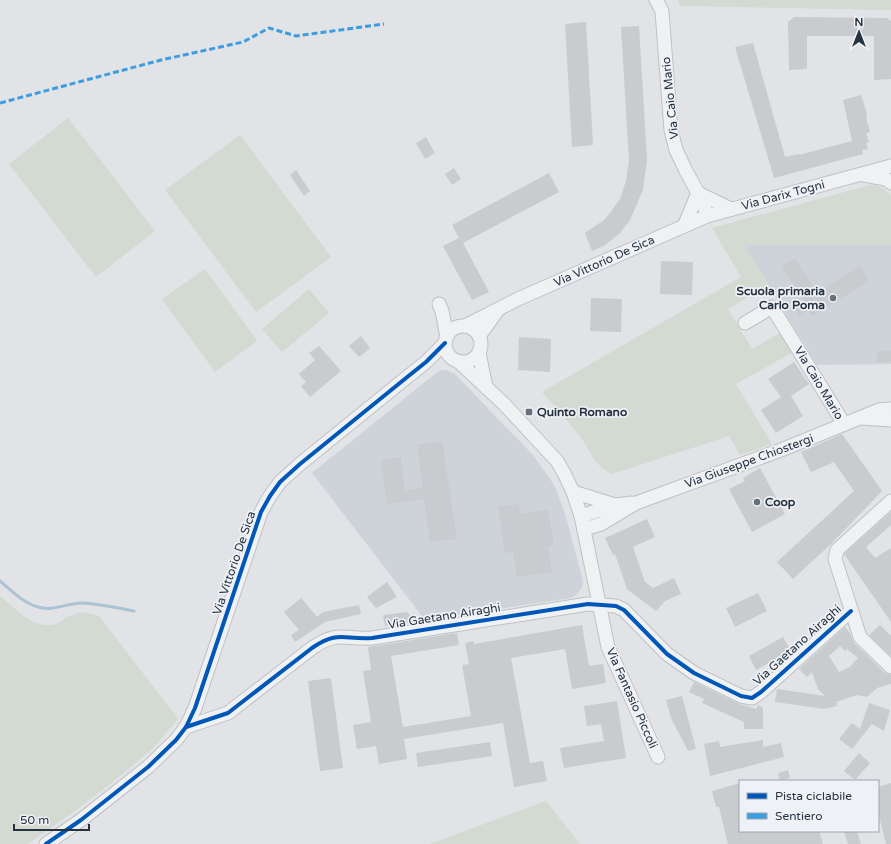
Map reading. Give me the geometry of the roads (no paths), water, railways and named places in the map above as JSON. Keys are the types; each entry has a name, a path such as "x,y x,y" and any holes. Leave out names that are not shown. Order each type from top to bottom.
{"street":[{"name":"Via Caio Mario","path":"656,0 662,11 671,130 676,150 686,172 703,202 707,216"},
{"name":"Via Darix Togni","path":"707,216 731,208 891,166"},
{"name":"Via Darix Togni","path":"860,174 886,179 891,183"},
{"path":"685,224 698,193 731,208"},
{"name":"Via Vittorio De Sica","path":"186,727 195,708 261,512 280,482 300,464 426,362 454,329 685,224 707,216"},
{"path":"455,360 446,349 446,340 440,307 462,326 476,331 480,336 481,342 479,354 486,387"},
{"name":"Via Vittorio De Sica","path":"480,336 501,307"},
{"name":"Via Caio Mario","path":"745,323 772,307 844,424"},
{"name":"Via Vittorio De Sica","path":"426,362 455,360 470,361 479,354"},
{"name":"Via Fantasio Piccoli","path":"455,360 504,404 557,461 564,473 573,492 581,516 598,605 608,647 658,757"},
{"name":"Via Giuseppe Chiostergi","path":"584,529 601,524 636,503 781,450 878,410 891,409"},
{"path":"861,418 891,420"},
{"name":"Via Giuseppe Chiostergi","path":"573,492 615,505"},
{"path":"891,501 837,550 835,559 860,637 891,667"},
{"name":"Via Giuseppe Chiostergi","path":"581,516 615,505 636,503"},
{"name":"Via Gaetano Airaghi","path":"186,727 228,713 321,642 333,637 343,636 362,639 372,638 575,606 616,606 624,610 667,654 694,673 741,696 752,698 761,692 851,611"},
{"path":"195,708 219,716"},
{"path":"46,844 81,820 148,767 176,740 186,727"}],"waterway":[{"path":"0,581 22,599 38,607 55,608 84,603 134,611"}],"place":[{"name":"Scuola primaria Carlo Poma","path":"833,298"},
{"name":"Quinto Romano","path":"529,412"},
{"name":"Coop","path":"757,502"}]}
